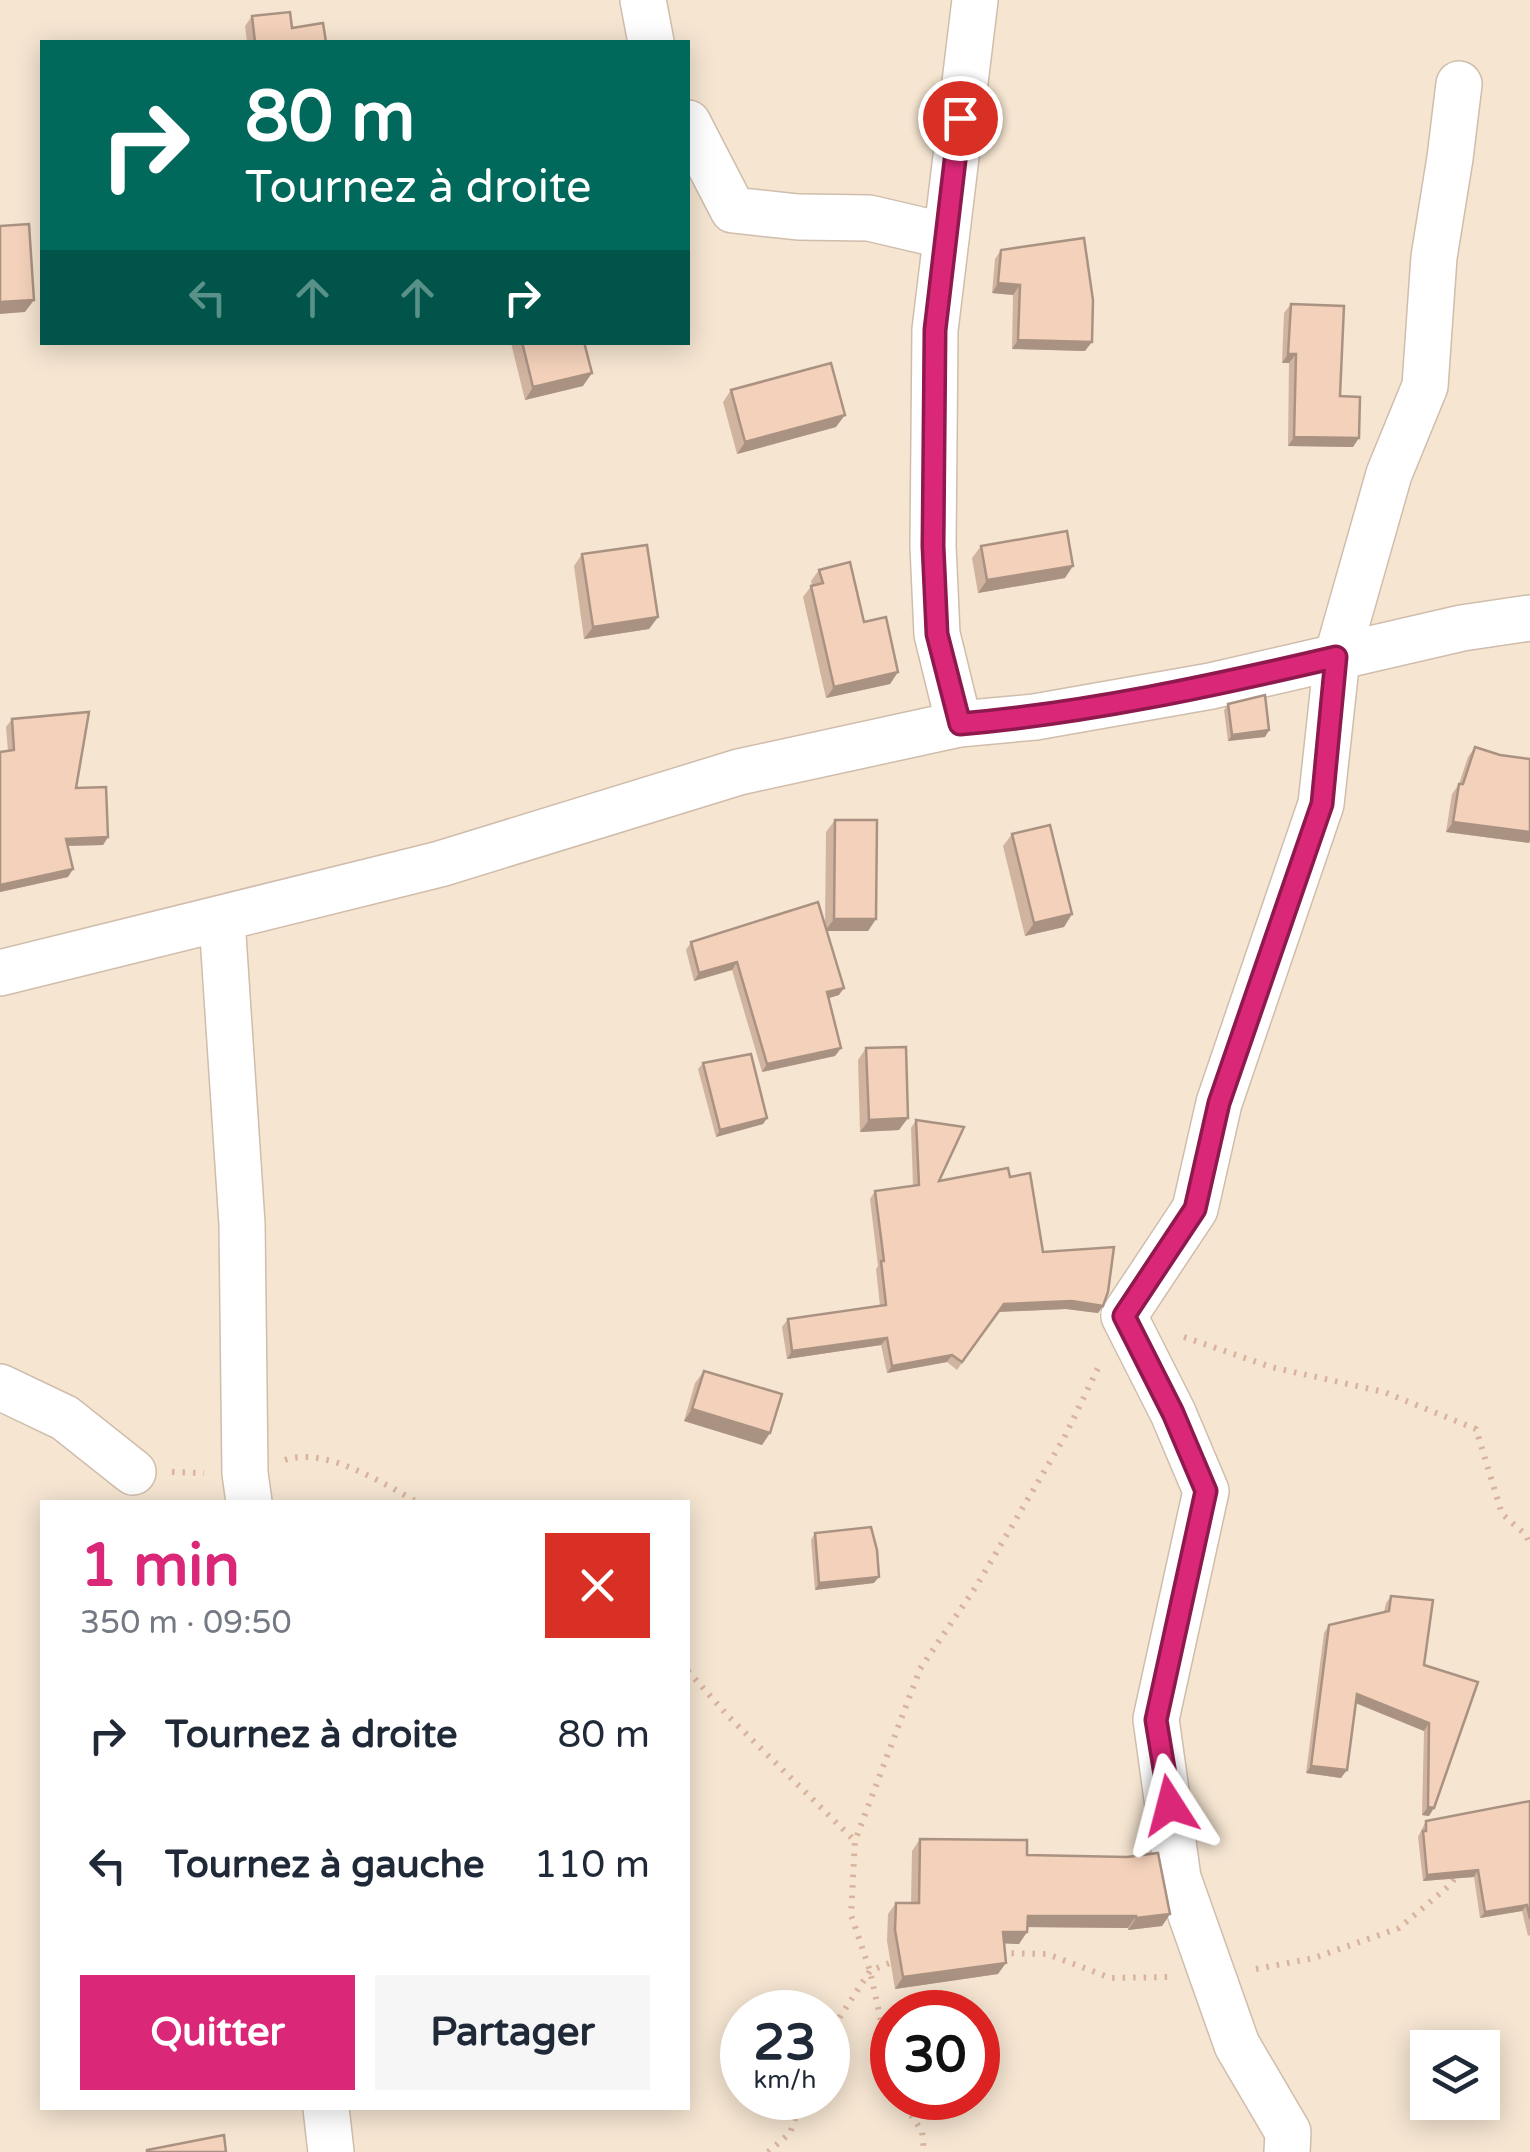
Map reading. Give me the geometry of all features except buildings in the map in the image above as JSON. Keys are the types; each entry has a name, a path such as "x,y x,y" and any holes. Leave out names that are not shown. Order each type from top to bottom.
{"street":[{"path":"643,0 651,40"},
{"path":"960,724 937,634 933,546 935,330 974,0"},
{"path":"1287,2152 1288,2132 1236,2044 1178,1878 1156,1720 1206,1491 1173,1413 1124,1316 1195,1209 1219,1103 1322,804 1336,657 1390,474 1425,386 1434,257 1459,84"},
{"path":"690,126 733,210 798,217 869,218 946,236"},
{"path":"0,973 440,864 739,772 960,724 1035,717 1212,686 1462,628 1530,618"},
{"path":"222,920 242,1224 247,1488"},
{"path":"0,1387 65,1418 133,1472"},
{"path":"326,2110 331,2152"}],"path":[{"path":"874,1990 852,1915 855,1841 920,1669 977,1585 1064,1438 1124,1316 1272,1367 1384,1392 1476,1429 1502,1514 1526,1535 1530,1545"},
{"path":"133,1472 247,1488 298,1455 337,1462 413,1500"},
{"path":"690,1672 728,1716 855,1841"},
{"path":"994,1953 1047,1954 1111,1978 1211,1976 1314,1958 1399,1928 1450,1885 1466,1863"},
{"path":"850,2001 870,1971 906,1958"},
{"path":"768,2152 790,2133 794,2120"},
{"path":"914,2120 922,2131 924,2152"}],"shaded area":[{"path":"0,0 1530,0 1530,2152 0,2152"}],"route":[{"path":"960,118 935,330 933,546 937,634 960,724 1035,717 1212,686 1336,657 1322,804 1219,1103 1195,1209 1124,1316 1173,1413 1206,1491 1156,1720 1170,1805"}]}
